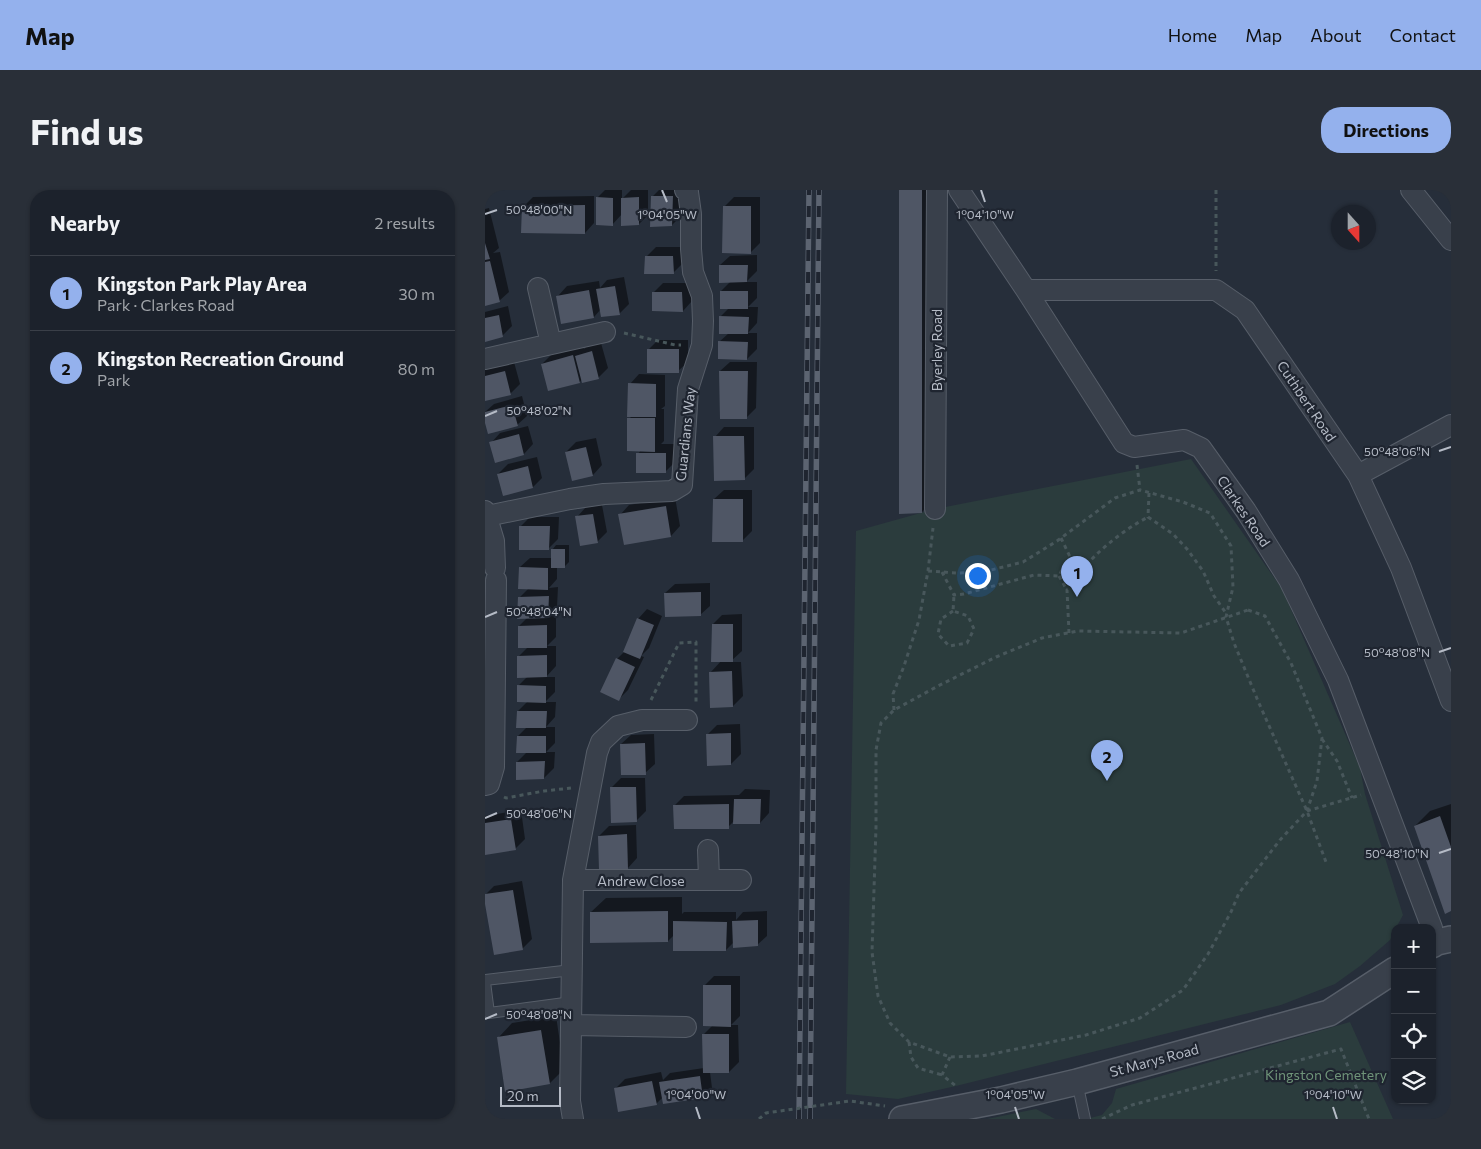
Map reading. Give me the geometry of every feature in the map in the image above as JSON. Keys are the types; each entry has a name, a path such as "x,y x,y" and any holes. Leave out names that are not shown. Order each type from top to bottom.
{"street":[{"name":"Guardians Way","path":"486,513 614,493 672,491 682,485 688,389 702,345 702,296 693,272 691,214 688,192 685,190"},
{"name":"Byerley Road","path":"935,509 937,190"},
{"name":"Clarkes Road","path":"959,190 1026,290 1124,444 1134,447 1184,440 1201,448 1240,503 1289,580 1338,680 1437,937"},
{"path":"1411,190 1451,240"},
{"path":"538,288 551,344"},
{"path":"1026,290 1216,290"},
{"name":"Cuthbert Road","path":"1216,290 1245,310 1358,476 1401,568 1451,701"},
{"path":"485,359 605,332"},
{"path":"1358,476 1451,425"},
{"path":"486,513 494,541 495,574 490,648 494,766 489,784 492,790"},
{"path":"573,1119 570,1101 573,880 597,753 601,742 618,726 642,720 687,720"},
{"path":"708,850 709,880"},
{"name":"Andrew Close","path":"573,880 741,880"},
{"name":"St Marys Road","path":"893,1113 1001,1100 1077,1082 1329,1013 1391,973"},
{"path":"571,1025 686,1027"}],"lane":[{"path":"572,970 485,981 489,1013 572,1002"},
{"path":"1077,1082 1085,1119"}],"path":[{"path":"1216,190 1216,290"},
{"path":"605,332 610,335 625,333 675,344 702,345"},
{"path":"928,571 983,572 1023,562 1061,538 1115,498 1140,490 1210,512 1231,546 1233,587 1226,615"},
{"path":"1148,517 1149,492"},
{"path":"894,710 893,694 919,620 928,571 935,509"},
{"path":"1067,590 1081,585 1087,577 1086,565 1107,543 1131,526 1148,517"},
{"path":"1148,517 1173,534 1187,549 1203,571 1214,596 1226,615 1234,643 1307,811 1326,862"},
{"path":"1061,538 1072,561 1086,565"},
{"path":"1059,576 1063,567 1072,561"},
{"path":"942,572 954,595 953,611"},
{"path":"954,595 1033,575 1059,576"},
{"path":"1059,576 1067,590 1069,633"},
{"path":"1322,738 1317,781 1307,811 1280,840 1239,893 1208,954 1183,990 1140,1018 1086,1035 982,1056 950,1057 909,1042 890,1023 879,996 872,952 876,827 876,750 881,723 894,710 996,657 1042,638 1069,633 1181,633 1226,615 1248,610 1265,616 1291,663 1322,738 1337,761 1352,798"},
{"path":"953,611 968,616 974,629 967,643 949,646 938,634 941,619 953,611"},
{"path":"642,720 679,643 696,642 696,720 687,720"},
{"path":"492,790 506,798 591,785"},
{"path":"1307,811 1380,789"},
{"path":"909,1042 911,1057 918,1068 942,1075 956,1086 959,1094"},
{"path":"1102,1119 1132,1105 1341,1049 1369,1119"},
{"path":"942,1075 950,1057"},
{"path":"759,1119 766,1113 849,1101 893,1113"}],"green space":[{"path":"1191,459 1282,589 1360,768 1365,794 1403,915 1398,924 1391,924 1390,940 1360,966 1335,984 1281,1005 898,1099 846,1094 856,531 935,509"},
{"name":"Kingston Cemetery","path":"1350,1022 1393,1119 1086,1119 1102,1115 1112,1103 1116,1089"},
{"path":"1036,1109 1055,1119 987,1119"}],"building":[{"path":"899,190 922,190 922,513 899,514"},
{"path":"651,196 673,196 672,226 650,227"},
{"path":"596,197 613,198 613,226 596,225"},
{"path":"639,197 639,225 621,226 621,198"},
{"path":"585,205 585,234 521,233 522,206"},
{"path":"723,206 751,206 751,254 722,253"},
{"path":"485,243 490,259 485,260"},
{"path":"645,256 673,256 674,274 644,274"},
{"path":"490,261 500,302 485,306 485,262"},
{"path":"719,265 748,265 747,282 719,283"},
{"path":"615,286 620,315 601,317 596,289"},
{"path":"589,290 594,318 561,324 556,296"},
{"path":"720,291 748,291 748,309 720,309"},
{"path":"652,292 682,292 683,312 652,311"},
{"path":"499,315 503,337 485,342 485,318"},
{"path":"719,316 749,317 748,334 719,334"},
{"path":"718,341 748,342 747,360 718,359"},
{"path":"647,349 679,349 679,373 647,373"},
{"path":"592,351 599,379 582,383 575,356"},
{"path":"573,355 580,383 548,391 541,364"},
{"path":"505,371 511,395 485,401 485,376"},
{"path":"719,371 748,371 747,419 720,419"},
{"path":"628,383 656,384 656,417 627,417"},
{"path":"512,405 518,426 488,434 485,412"},
{"path":"627,418 655,418 655,452 627,451"},
{"path":"519,434 524,455 495,463 489,442"},
{"path":"713,436 744,436 745,480 714,481"},
{"path":"586,447 593,476 572,481 565,452"},
{"path":"636,453 666,453 666,473 636,473"},
{"path":"528,466 533,488 503,496 497,474"},
{"path":"713,499 743,499 743,542 712,542"},
{"path":"666,506 671,537 624,545 618,514"},
{"path":"593,514 598,543 580,546 575,516"},
{"path":"519,526 550,526 549,550 519,550"},
{"path":"551,549 565,549 565,568 551,568"},
{"path":"519,567 548,568 548,590 518,589"},
{"path":"701,592 701,616 665,617 664,593"},
{"path":"549,596 548,618 517,619 518,597"},
{"path":"637,618 654,625 640,659 623,652"},
{"path":"712,624 733,624 733,662 711,662"},
{"path":"547,625 547,648 518,648 518,626"},
{"path":"547,655 547,677 517,678 517,656"},
{"path":"616,658 635,667 619,701 600,692"},
{"path":"732,671 733,707 710,708 709,672"},
{"path":"517,685 546,686 546,703 517,702"},
{"path":"517,711 547,711 546,728 516,728"},
{"path":"731,733 731,765 707,766 706,734"},
{"path":"517,736 546,736 546,753 516,753"},
{"path":"645,743 646,775 621,775 620,744"},
{"path":"545,761 544,779 516,780 516,762"},
{"path":"610,787 636,787 637,822 611,823"},
{"path":"734,799 761,799 760,824 733,824"},
{"path":"729,804 729,829 674,829 673,805"},
{"path":"1440,816 1451,847 1451,911 1445,914 1414,826"},
{"path":"511,819 516,850 485,855 485,823"},
{"path":"627,834 628,869 599,870 598,836"},
{"path":"513,890 523,950 494,955 485,894"},
{"path":"668,911 668,942 590,943 590,912"},
{"path":"758,920 758,946 733,948 732,921"},
{"path":"673,921 727,922 726,951 673,951"},
{"path":"703,985 731,985 731,1027 703,1026"},
{"path":"541,1030 550,1084 505,1092 497,1037"},
{"path":"702,1034 729,1034 729,1073 703,1073"},
{"path":"700,1076 703,1098 663,1104 659,1082"},
{"path":"652,1081 657,1105 618,1112 614,1088"}],"railway":[{"path":"799,1119 809,190"},
{"path":"810,1119 819,190"}],"place":[{"name":"Kingston Park Play Area","path":"1077,597"},
{"name":"Kingston Recreation Ground","path":"1107,781"}]}
